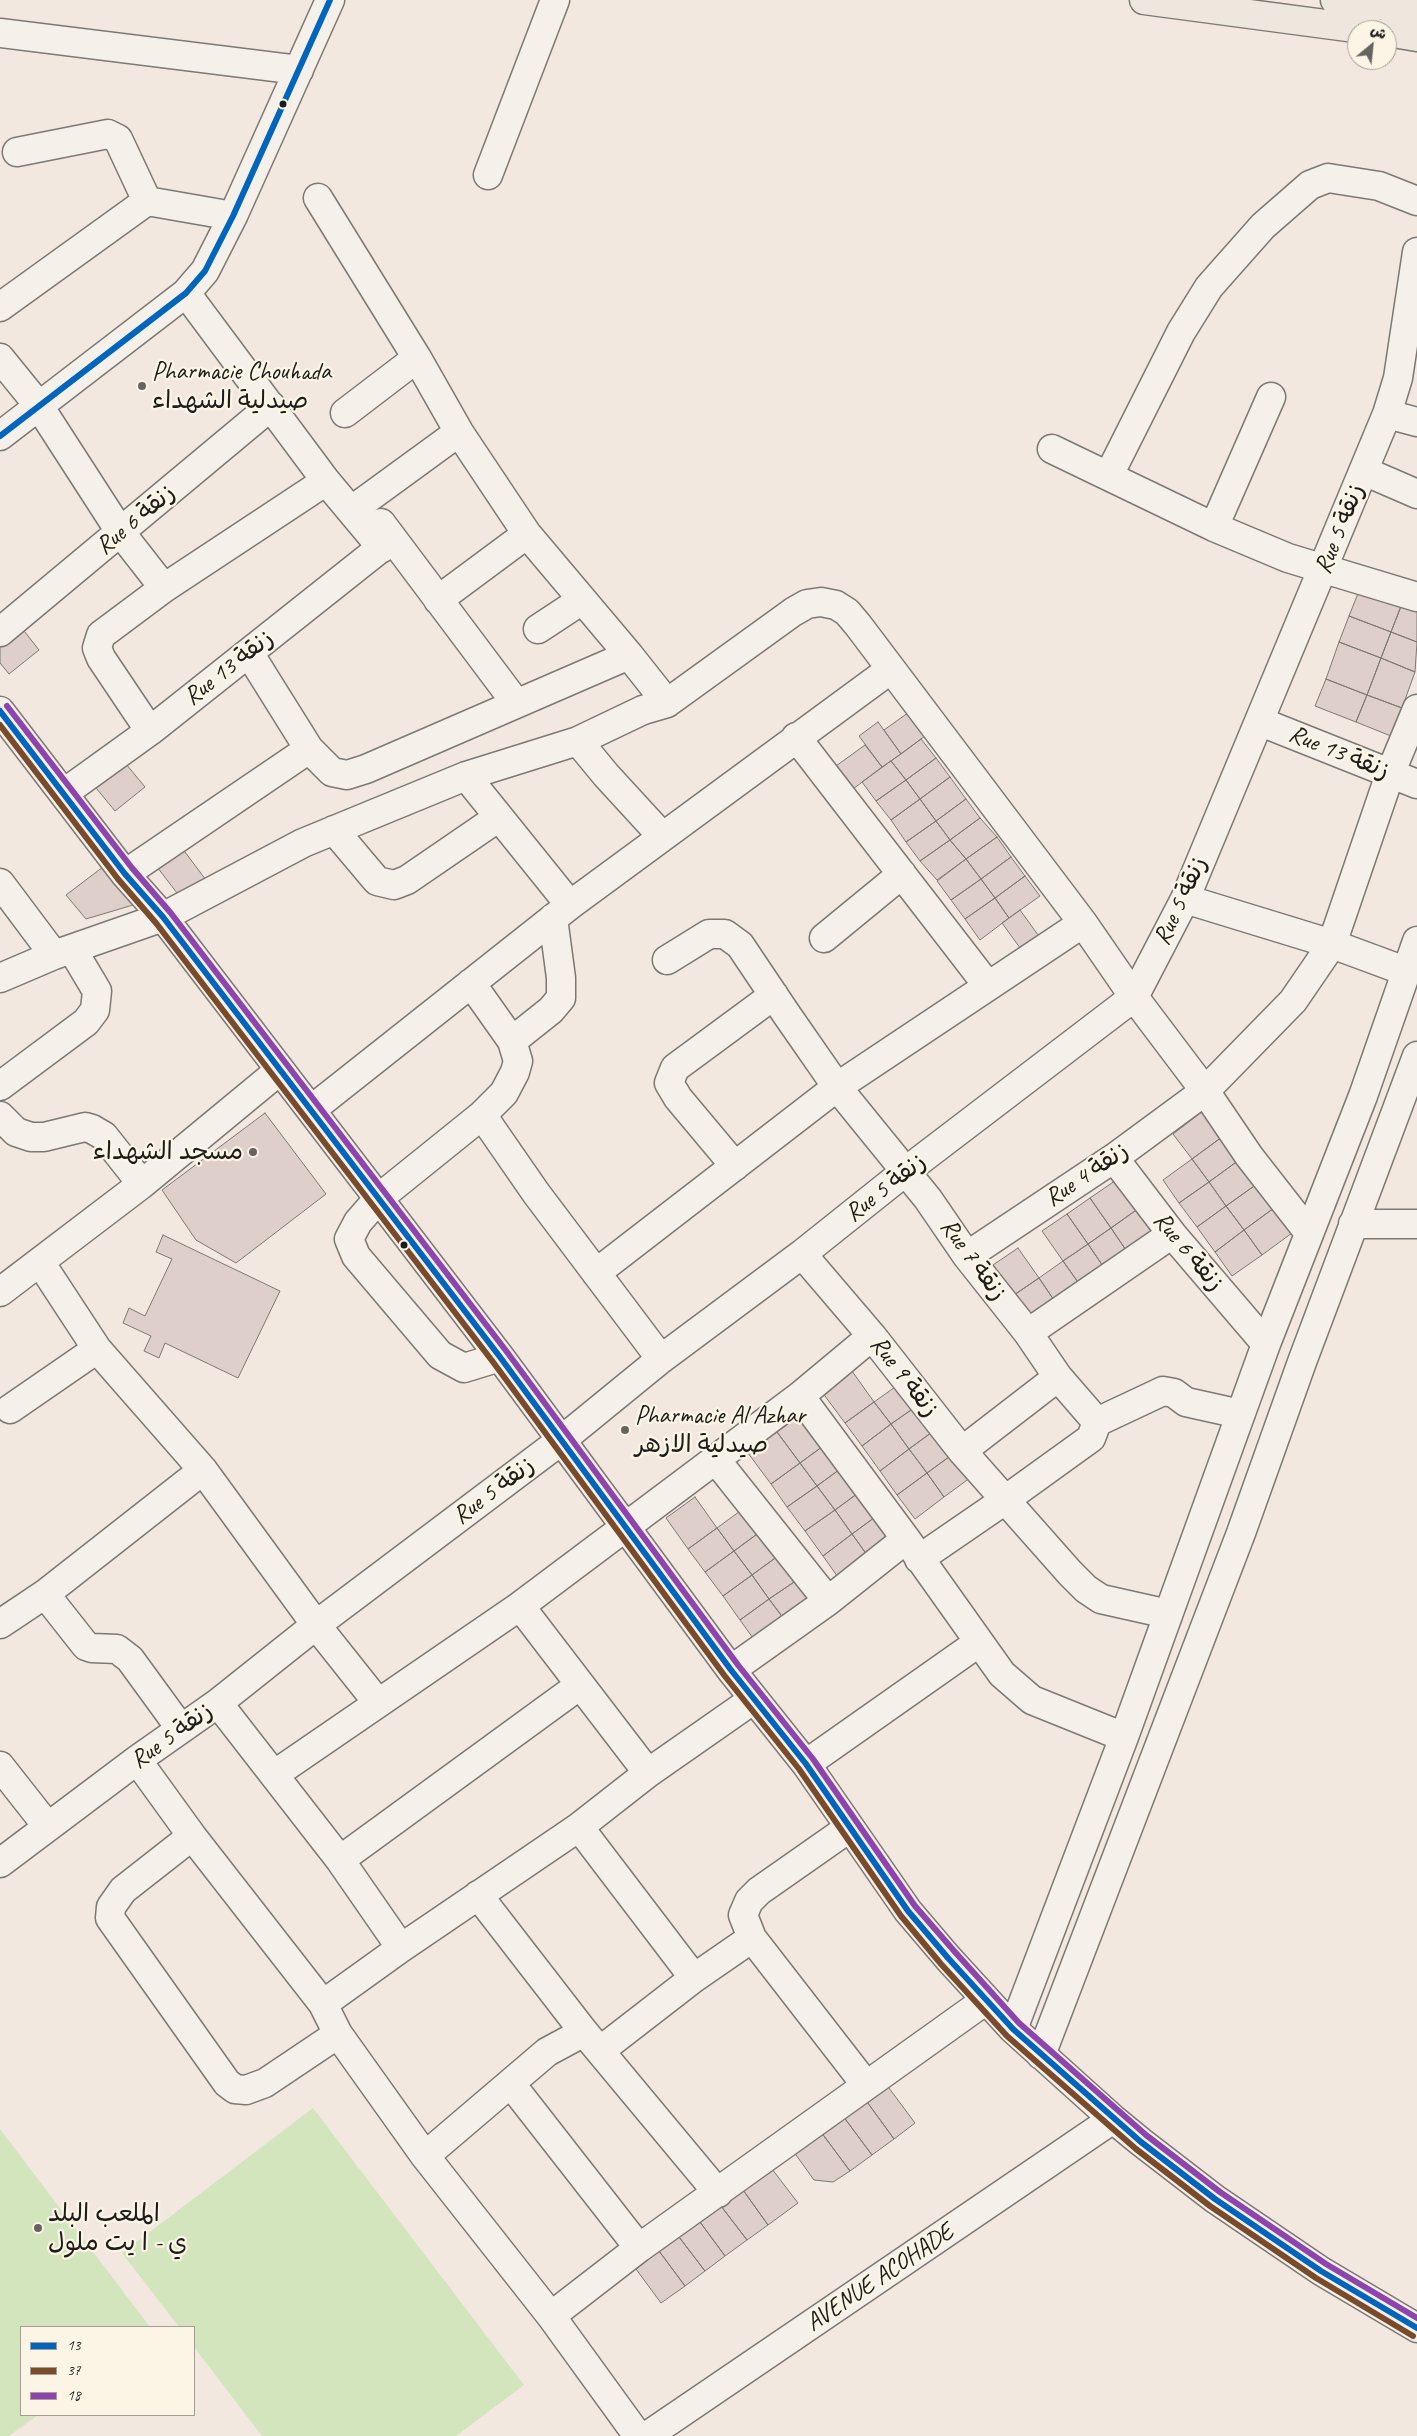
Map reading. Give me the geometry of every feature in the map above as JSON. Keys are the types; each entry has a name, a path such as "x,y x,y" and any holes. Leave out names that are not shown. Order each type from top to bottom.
{"main road":[{"path":"1144,0 1347,27"},
{"path":"1335,0 1417,10"},
{"path":"1397,34 1417,37"}],"street":[{"path":"0,436 186,293 205,271 233,216 330,0"},
{"path":"488,175 555,0"},
{"path":"0,33 299,70"},
{"path":"6,153 59,145 102,134 113,136 122,146 147,201"},
{"path":"1109,475 1181,332 1209,287 1263,226 1318,181 1338,178 1379,186 1417,201"},
{"path":"318,198 417,358 459,432 527,534 667,703"},
{"path":"0,307 147,201 233,216"},
{"name":"Rue 5 زنقة","path":"0,1863 137,1760 218,1703 316,1625 563,1439 661,1359 802,1254 906,1171 1134,997 1185,899 1261,722 1388,414 1398,378 1417,252"},
{"path":"186,293 326,480 358,505 387,544 438,600 516,703"},
{"path":"0,358 39,406 122,533 164,588"},
{"path":"345,413 417,358"},
{"path":"1214,527 1271,397"},
{"name":"Rue 6 زنقة","path":"0,632 122,533 271,406"},
{"path":"1388,414 1417,422"},
{"path":"358,505 459,432"},
{"path":"1052,449 1214,527 1288,558 1324,570 1360,578 1417,597"},
{"path":"1364,472 1417,494"},
{"path":"150,731 101,658 98,642 106,630 164,588 326,480"},
{"path":"438,600 527,534"},
{"name":"Rue 13 زنقة","path":"64,793 150,731 387,544"},
{"path":"538,629 582,600"},
{"path":"0,978 63,952 164,917 302,843 466,776 578,741 643,710 667,703 794,612 807,604 821,602 836,605 847,612 1083,923 1134,997 1205,1091 1249,1156 1309,1233"},
{"path":"249,653 309,749 332,772 347,775 366,769 629,655"},
{"path":"311,1110 561,911 891,669"},
{"name":"Rue 4 زنقة","path":"967,1256 1114,1158 1205,1091 1293,1000 1332,944 1390,774 1417,709"},
{"path":"0,712 125,874 164,917 563,1439 731,1670 806,1764 908,1911 986,2000 1013,2029 1113,2120 1222,2204 1321,2271 1417,2328"},
{"name":"Rue 13 زنقة","path":"1261,722 1417,784"},
{"path":"796,737 988,986"},
{"path":"578,741 606,775 662,836"},
{"path":"125,874 309,749"},
{"path":"466,776 499,817 561,911 561,998 551,1010 512,1041"},
{"path":"334,830 377,881 394,885 407,880 499,817"},
{"path":"824,938 902,874"},
{"path":"0,882 97,991 95,1010 86,1022 0,1086"},
{"path":"1185,899 1332,944 1405,971"},
{"path":"596,1273 838,1086 1083,923"},
{"name":"Rue 7 زنقة","path":"667,960 703,936 715,932 725,934 740,944 838,1086 906,1171 967,1256 1028,1333 1094,1430"},
{"path":"1013,2029 1124,1737 1266,1344 1363,1096 1417,941"},
{"path":"471,983 512,1041 518,1067 504,1094 482,1115 379,1198 358,1222 349,1239 356,1256 440,1355 449,1362 464,1368 500,1357"},
{"path":"735,1166 678,1098 669,1083 675,1068 774,995"},
{"path":"1041,2055 1242,1533 1302,1362 1417,1056"},
{"path":"0,1292 142,1184 280,1070"},
{"path":"482,1115 536,1194 661,1359"},
{"path":"0,1116 16,1132 31,1137 85,1127 92,1129 104,1136 142,1184"},
{"name":"Rue 6 زنقة","path":"1114,1158 1172,1234 1266,1344"},
{"path":"1353,1224 1417,1224"},
{"path":"1028,1333 1172,1234"},
{"name":"Rue 9 زنقة","path":"802,1254 872,1336 962,1451 1006,1500"},
{"path":"40,1262 97,1349 203,1470 316,1625 378,1703"},
{"path":"274,1774 520,1606 800,1396 872,1336"},
{"path":"10,1409 97,1349"},
{"path":"962,1451 1058,1377"},
{"path":"731,1670 828,1601 912,1549 1006,1500 1094,1430 1163,1391 1174,1393 1186,1402 1240,1414"},
{"path":"800,1396 1002,1674 1032,1700 1052,1710 1124,1737"},
{"path":"716,1460 828,1601"},
{"path":"0,1624 45,1594 203,1470"},
{"path":"1006,1500 1086,1589 1101,1599 1115,1604 1168,1614"},
{"path":"45,1594 86,1646 117,1649 130,1659 180,1729"},
{"path":"520,1606 648,1773"},
{"path":"806,1764 978,1643"},
{"path":"340,1860 580,1685"},
{"path":"323,2004 401,1948 579,1827 648,1773 754,1699"},
{"path":"218,1703 340,1860 401,1948"},
{"path":"137,1760 192,1836 323,2004 338,2034 425,2156 551,2316 638,2436"},
{"path":"0,1766 48,1827"},
{"path":"579,1827 694,1978"},
{"path":"849,1828 774,1880 749,1901 743,1915 752,1938 866,2085"},
{"path":"192,1836 123,1890 111,1907 110,1918 227,2083 235,2089 246,2090 266,2083 338,2034"},
{"path":"478,1895 592,2041 718,2193"},
{"path":"425,2156 547,2052 592,2041 694,1978 752,1938"},
{"path":"551,2316 640,2248 986,2000"},
{"path":"510,2084 640,2248"},
{"name":"AVENUE ACOHADE","path":"647,2436 1113,2120"}],"green space":[{"path":"313,2108 524,2385 456,2436 262,2436 195,2348 195,2326 178,2326 122,2253"},
{"name":"الملعب البلد ي - ا يت ملول","path":"0,2129 149,2326 20,2326 20,2416 37,2416 9,2436 0,2436"}],"building":[{"path":"1363,581 1405,596 1391,632 1349,616"},
{"path":"1405,596 1417,601 1417,642 1391,632"},
{"path":"1349,616 1391,632 1381,658 1339,642"},
{"path":"21,627 39,650 9,674 0,663 0,643"},
{"path":"1391,632 1417,642 1415,672 1381,658"},
{"path":"1339,642 1381,658 1367,695 1326,679"},
{"path":"1381,658 1415,672 1402,708 1367,695"},
{"path":"1326,679 1367,695 1356,722 1315,706"},
{"path":"1367,695 1402,708 1391,736 1356,722"},
{"path":"912,710 929,733 901,754 884,730"},
{"path":"878,722 901,754 882,767 859,736"},
{"path":"921,739 936,758 906,780 891,761"},
{"path":"865,745 882,767 853,789 836,766"},
{"path":"936,758 950,777 920,799 906,780"},
{"path":"891,761 906,780 876,801 862,782"},
{"path":"126,764 145,787 115,811 96,788"},
{"path":"950,777 966,799 936,821 920,799"},
{"path":"906,780 920,799 891,820 876,801"},
{"path":"920,799 936,821 906,842 891,820"},
{"path":"966,799 980,818 950,840 936,821"},
{"path":"980,818 997,837 966,859 950,840"},
{"path":"936,821 950,840 920,861 906,842"},
{"path":"997,837 1011,857 981,879 966,859"},
{"path":"950,840 966,859 937,880 920,861"},
{"path":"179,844 206,880 177,893 154,863"},
{"path":"1011,857 1025,876 995,898 981,879"},
{"path":"966,859 981,879 951,900 937,881"},
{"path":"103,867 133,905 86,919 66,895"},
{"path":"1025,876 1040,896 1009,918 995,898"},
{"path":"981,879 995,898 965,919 951,900"},
{"path":"995,898 1009,918 980,940 965,919"},
{"path":"1020,910 1041,939 1023,952 1002,923"},
{"path":"1203,1111 1222,1137 1192,1159 1173,1134"},
{"name":"مسجد الشهداء","path":"265,1113 326,1194 236,1263 196,1240 162,1190"},
{"path":"1222,1137 1239,1160 1209,1182 1192,1159"},
{"path":"1192,1159 1209,1182 1179,1203 1163,1180"},
{"path":"1239,1160 1257,1184 1226,1206 1209,1182"},
{"path":"1122,1176 1142,1206 1111,1228 1090,1198"},
{"path":"1209,1182 1226,1206 1197,1227 1179,1203"},
{"path":"1257,1184 1274,1208 1244,1230 1226,1206"},
{"path":"1090,1198 1111,1228 1088,1244 1067,1214"},
{"path":"1142,1206 1164,1237 1132,1259 1111,1228"},
{"path":"1226,1206 1244,1230 1215,1252 1197,1227"},
{"path":"1274,1208 1292,1233 1262,1255 1244,1230"},
{"path":"1067,1214 1088,1244 1063,1261 1042,1231"},
{"path":"1111,1228 1132,1259 1109,1275 1088,1244"},
{"path":"1244,1230 1262,1255 1232,1276 1215,1252"},
{"path":"163,1235 280,1291 238,1378 165,1343 159,1358 144,1351 151,1336 123,1323 129,1308 145,1316 172,1259 156,1252"},
{"path":"1088,1244 1109,1275 1085,1292 1063,1261"},
{"path":"1018,1248 1039,1278 1014,1295 993,1265"},
{"path":"1063,1261 1085,1292 1060,1309 1039,1278"},
{"path":"1039,1278 1060,1309 1036,1326 1014,1295"},
{"path":"852,1371 874,1402 845,1423 822,1392"},
{"path":"905,1380 921,1403 891,1424 874,1402"},
{"path":"874,1402 891,1424 862,1446 845,1423"},
{"path":"921,1403 939,1427 909,1449 891,1424"},
{"path":"808,1410 830,1441 800,1463 777,1432"},
{"path":"891,1424 909,1449 880,1471 862,1446"},
{"path":"939,1427 957,1451 927,1473 909,1449"},
{"path":"777,1432 800,1463 771,1484 748,1453"},
{"path":"830,1441 847,1464 817,1486 800,1463"},
{"path":"909,1449 927,1473 897,1495 880,1471"},
{"path":"957,1451 974,1475 944,1497 927,1473"},
{"path":"800,1463 817,1486 787,1507 771,1484"},
{"path":"847,1464 865,1488 835,1510 817,1486"},
{"path":"927,1473 944,1497 915,1519 897,1495"},
{"path":"817,1486 835,1510 805,1531 787,1507"},
{"path":"865,1488 882,1512 852,1534 835,1510"},
{"path":"695,1497 717,1528 688,1549 666,1518"},
{"path":"747,1506 764,1529 734,1551 717,1528"},
{"path":"835,1510 852,1534 823,1556 805,1531"},
{"path":"882,1512 900,1537 870,1559 852,1534"},
{"path":"717,1528 734,1551 705,1572 688,1549"},
{"path":"764,1529 782,1553 752,1575 734,1551"},
{"path":"852,1534 870,1559 840,1580 823,1556"},
{"path":"734,1551 752,1575 723,1596 705,1572"},
{"path":"782,1553 800,1578 769,1599 752,1575"},
{"path":"752,1575 769,1599 740,1620 723,1596"},
{"path":"800,1578 817,1602 787,1623 769,1599"},
{"path":"769,1599 787,1623 758,1645 740,1620"},
{"path":"883,2080 915,2123 894,2139 862,2095"},
{"path":"862,2095 894,2139 872,2155 840,2112"},
{"path":"840,2112 872,2155 850,2171 818,2128"},
{"path":"818,2128 850,2171 833,2182 814,2180 791,2148"},
{"path":"772,2169 798,2203 768,2225 743,2190"},
{"path":"743,2190 768,2225 747,2240 721,2206"},
{"path":"721,2206 747,2240 725,2256 700,2222"},
{"path":"700,2222 725,2256 705,2271 679,2237"},
{"path":"679,2237 705,2271 685,2286 659,2251"},
{"path":"659,2251 685,2286 661,2303 636,2269"}],"transit line":[{"name":"13","path":"0,436 186,293 205,271 233,216 330,0"},
{"name":"18","path":"7,706 132,868 170,912 507,1352 738,1665 813,1759 915,1906 955,1952 1019,2023 1146,2135 1220,2192 1326,2264 1417,2318"},
{"name":"13","path":"0,711 125,874 163,917 500,1357 731,1670 806,1764 908,1911 948,1958 1013,2029 1141,2142 1215,2199 1321,2271 1417,2328"},
{"name":"37","path":"0,725 118,879 156,923 493,1362 724,1675 799,1769 901,1916 941,1964 1007,2036 1136,2149 1210,2206 1316,2278 1413,2336"}],"place":[{"name":"Pharmacie Chouhada صيدلية الشهداء","path":"142,386"},
{"name":"مسجد الشهداء","path":"253,1152"},
{"name":"Pharmacie Al Azhar صيدلية الازهر","path":"625,1430"},
{"name":"الملعب البلد ي - ا يت ملول","path":"38,2228"}]}
